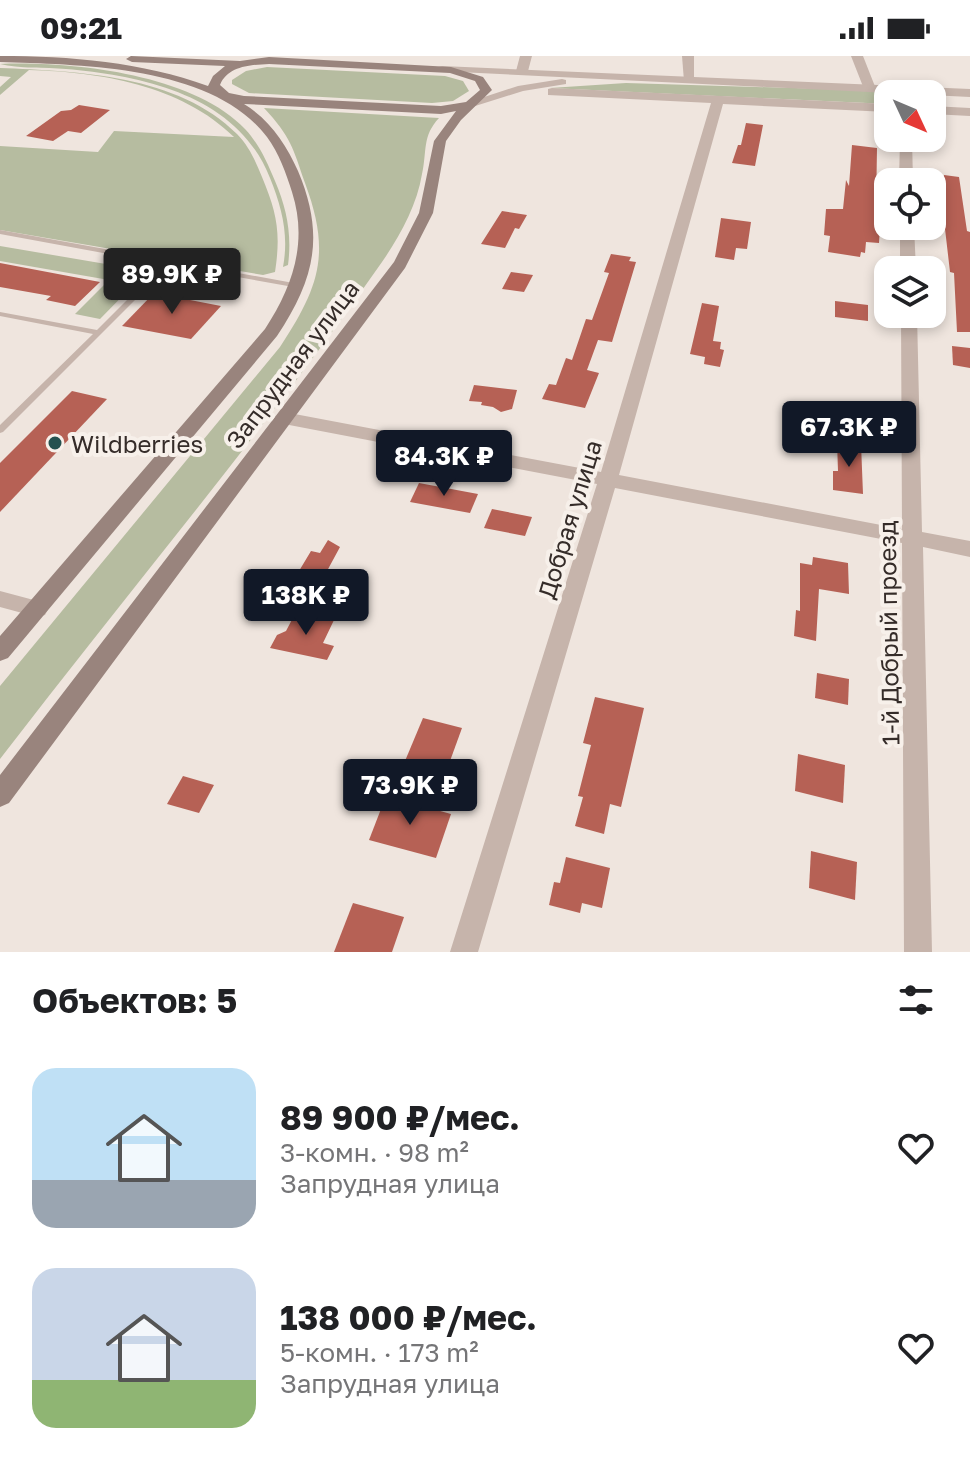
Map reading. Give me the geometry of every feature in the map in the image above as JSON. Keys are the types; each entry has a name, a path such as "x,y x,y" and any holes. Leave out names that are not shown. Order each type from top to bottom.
{"main road":[{"path":"32,60 107,58 244,64"},
{"path":"0,59 91,63 135,70 222,94 244,100 449,110 472,103 485,93 482,81 464,72 272,58 224,71 216,78 214,86 222,94"},
{"name":"Запрудная улица","path":"0,652 260,345 299,286 309,243 302,199 284,155 271,134 253,116 222,94"},
{"name":"Запрудная улица","path":"0,795 411,246 426,213 439,137 451,120 472,103"}],"street":[{"path":"522,71 526,56"},
{"path":"688,56 690,81"},
{"path":"857,56 870,89"},
{"path":"442,69 874,89"},
{"path":"472,103 530,87 586,80 690,81"},
{"path":"552,92 874,107"},
{"path":"946,93 970,93"},
{"name":"Добрая улица","path":"464,952 608,480 718,100"},
{"path":"946,111 970,112"},
{"name":"1-й Добрый проезд","path":"909,328 918,952"},
{"path":"284,418 970,549"},
{"path":"0,599 37,609"}],"lane":[{"path":"0,232 299,286"},
{"path":"0,430 168,263"},
{"path":"0,314 99,333"}],"green space":[{"path":"0,64 61,65 130,75 195,95 222,110 254,141 275,181 288,222 288,265 283,267 283,222 270,178 255,150 236,127 212,109 186,95 127,77"},
{"path":"267,67 445,76 463,81 469,91 453,101 432,103 249,93 232,84 232,80 246,71"},
{"path":"0,68 62,71 126,80 186,99 213,114 245,144 267,190 277,234 275,272 263,275 0,230 0,146 98,152 114,131 234,137 213,119 165,93 111,78 29,70 0,95 0,87 11,77 0,76"},
{"path":"626,83 874,90 874,103 550,88"},
{"path":"264,108 439,118 427,138 420,186 412,209 382,262 242,451 0,759 0,686 280,347 312,287 319,250 313,208 290,143"},
{"path":"0,246 147,271 100,319 75,314 109,280 0,261"}],"building":[{"path":"79,105 110,110 81,133 68,131 53,141 26,136 61,111"},
{"path":"746,123 763,125 755,166 732,163 738,145 741,145"},
{"path":"852,145 874,148 874,152 877,152 877,168 874,168 874,240 879,240 879,243 866,242 865,253 861,252 860,257 828,252 830,236 824,235 826,209 843,209 846,180 849,186"},
{"path":"946,175 959,177 967,231 970,232 970,332 957,332 954,273 950,272 946,237"},
{"path":"502,211 527,215 519,229 515,228 505,248 481,244"},
{"path":"721,218 751,222 747,249 736,248 734,260 715,257"},
{"path":"611,254 631,257 629,261 636,262 612,342 598,340 587,370 599,373 585,408 542,399 549,384 556,385 566,358 572,360 586,319 592,320 609,273 604,272"},
{"path":"0,263 100,282 75,306 46,300 51,296 0,287"},
{"path":"511,272 533,275 524,292 502,289"},
{"path":"154,293 221,306 191,339 122,326"},
{"path":"835,301 868,305 868,321 835,317"},
{"path":"702,303 719,306 713,341 721,342 720,349 724,350 720,367 704,364 705,357 690,354"},
{"path":"952,346 970,348 970,368 953,365"},
{"path":"474,385 517,390 512,409 501,412 481,405 482,402 469,401"},
{"path":"72,391 107,399 0,512 0,463"},
{"path":"837,441 861,444 863,494 833,490 833,471 838,471"},
{"path":"419,483 478,494 470,513 410,502"},
{"path":"492,509 532,517 525,536 484,528"},
{"path":"328,540 340,547 314,595 298,591 306,579 296,576 311,551 320,553"},
{"path":"813,557 848,563 849,594 819,589 816,641 794,636 796,610 800,611 800,563 812,565"},
{"path":"296,612 334,620 323,643 334,646 327,660 270,648 277,635 286,631"},
{"path":"817,673 849,679 848,705 815,698"},
{"path":"595,697 644,708 621,807 610,804 604,834 575,826 583,797 578,796 591,745 583,743"},
{"path":"423,718 462,728 446,772 405,761"},
{"path":"798,754 845,765 843,803 795,791"},
{"path":"183,776 214,785 199,813 167,804"},
{"path":"386,796 451,814 436,858 369,840"},
{"path":"811,851 857,862 855,900 809,888"},
{"path":"566,857 610,868 602,908 582,903 580,913 549,905 554,882 560,883"},
{"path":"353,903 404,917 392,952 334,952"}],"place":[{"name":"Wildberries","path":"55,443"}]}
